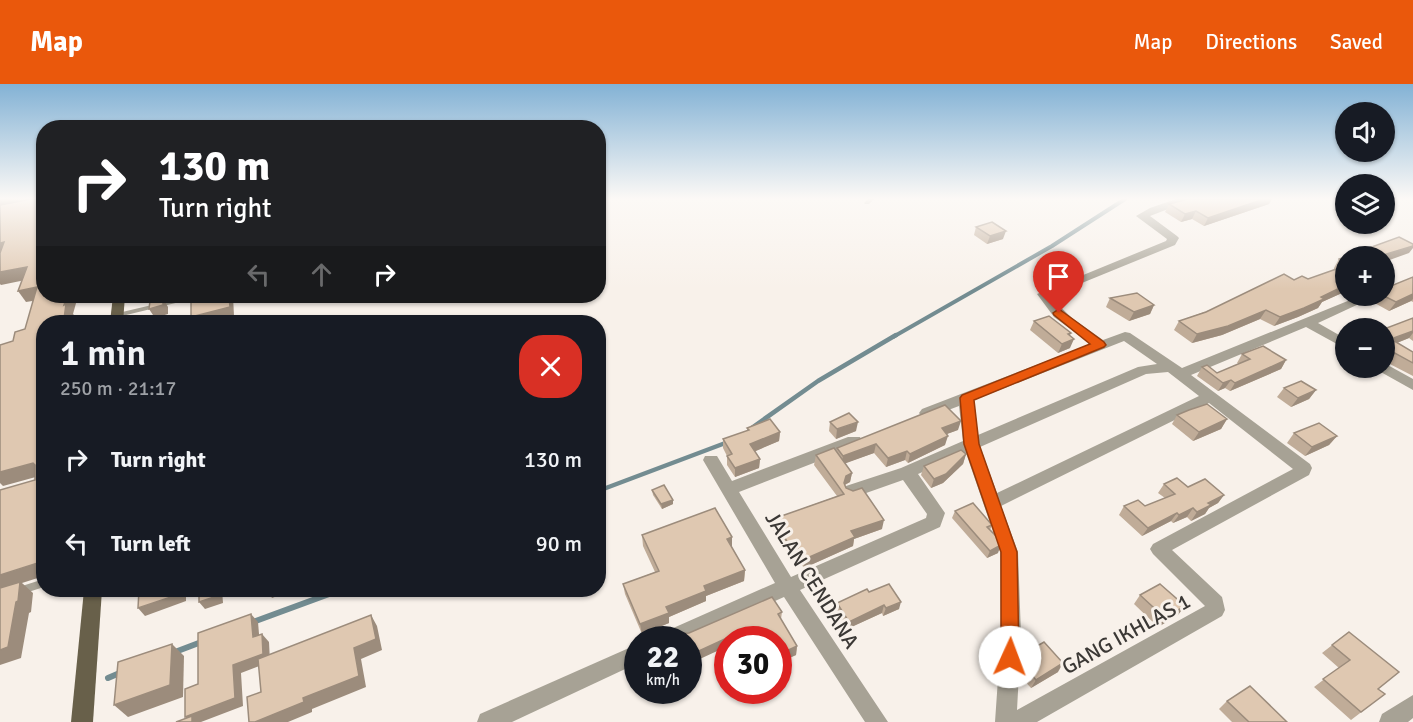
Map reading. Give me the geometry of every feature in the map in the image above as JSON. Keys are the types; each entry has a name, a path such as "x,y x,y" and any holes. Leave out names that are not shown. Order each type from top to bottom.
{"main road":[{"path":"82,722 93,597"}],"street":[{"path":"1100,345 1059,313 1044,299 1042,294 1171,243 1173,238 1161,229"},
{"path":"852,491 907,472 1143,370 1174,371 1346,306"},
{"path":"1307,322 1335,339"},
{"name":"GANG IKHLAS 1","path":"1016,722 1215,610 1215,603 1159,549 1304,470 1131,337 1120,336 1100,345"},
{"path":"912,419 1100,345"},
{"path":"1395,374 1413,385"},
{"path":"992,503 1209,397"},
{"path":"966,398 971,444 1009,552 1011,635 1006,722"},
{"path":"729,489 869,435"},
{"name":"JALAN CENDANA","path":"711,460 786,585 877,722"},
{"path":"697,626 936,520 936,513 907,472"},
{"path":"488,722 624,659"},
{"path":"1390,722 1413,705"}],"lane":[{"path":"131,315 173,303"},
{"path":"0,597 36,586"}],"building":[{"path":"0,229 36,229 36,287 18,291 27,267 0,272 0,253 4,242 0,243"},
{"path":"979,229 1003,229 1006,231 990,236"},
{"path":"1399,237 1413,244 1413,246 1395,251 1395,246 1374,246"},
{"path":"1335,269 1335,290 1321,297 1324,299 1280,317 1266,310 1228,326 1197,334 1179,321 1206,312 1284,274 1294,280 1302,276 1308,279"},
{"path":"1413,277 1413,294 1395,302 1395,284"},
{"path":"36,290 36,303 66,304 65,315 36,315 36,564 0,575 0,490 35,480 33,463 0,472 0,345 13,341 15,332 25,329"},
{"path":"1137,293 1154,305 1134,312 1110,298"},
{"path":"150,303 163,303 163,305 149,309"},
{"path":"191,303 230,303 230,307 191,315"},
{"path":"1049,316 1071,333 1068,334 1074,339 1062,344 1034,321"},
{"path":"1413,318 1413,331 1395,338 1395,325"},
{"path":"1395,341 1413,352 1413,363 1395,353"},
{"path":"1263,346 1286,360 1235,383 1231,380 1223,383 1202,367 1207,365 1217,373 1250,359 1242,354"},
{"path":"1301,381 1316,390 1298,398 1284,388"},
{"path":"1207,404 1227,419 1199,432 1177,415 1189,410"},
{"path":"945,405 961,421 942,428 948,436 910,454 907,451 888,458 876,444 843,456 837,448"},
{"path":"849,413 858,422 837,429 830,422"},
{"path":"770,419 780,432 750,444 760,459 735,468 727,456 732,454 723,439 749,430 747,428"},
{"path":"1319,423 1337,436 1312,447 1294,433"},
{"path":"834,448 852,473 846,476 844,483 846,488 853,491 862,488 884,520 851,531 855,537 805,559 793,541 788,543 773,519 844,494 816,455"},
{"path":"961,450 966,454 946,474 934,479 924,466"},
{"path":"1177,478 1188,487 1205,479 1224,495 1197,512 1193,508 1179,515 1177,513 1148,528 1124,506 1138,500 1145,506 1175,494 1164,484"},
{"path":"664,485 673,500 661,504 652,490"},
{"path":"973,503 992,525 987,527 999,539 1001,545 990,551 955,511"},
{"path":"715,508 732,537 727,539 745,570 704,586 706,591 666,607 669,613 640,624 623,584 659,571 642,535"},
{"path":"20,582 8,647 0,650 0,588"},
{"path":"889,584 901,602 886,608 884,605 849,622 837,603 867,589 869,592"},
{"path":"1160,584 1185,606 1165,618 1140,595"},
{"path":"139,597 171,597 138,608"},
{"path":"199,597 214,597 199,602"},
{"path":"772,597 782,612 778,614 785,626 714,626 714,644 702,650 702,627"},
{"path":"251,614 253,637 262,634 263,654 233,665 235,698 185,717 185,689 198,684 198,633"},
{"path":"371,615 376,639 354,648 359,676 303,698 304,702 255,722 249,722 247,697 261,692 258,659"},
{"path":"1349,632 1399,672 1378,689 1385,694 1361,712 1323,679 1350,660 1332,645"},
{"path":"792,638 797,646 792,648"},
{"path":"1044,642 1063,663 1036,680 1026,668 1027,652"},
{"path":"172,644 170,685 114,705 118,662"},
{"path":"1250,686 1287,722 1249,722 1227,701"},
{"path":"192,716 192,722 176,722"}],"waterway":[{"path":"893,337 1079,229"},
{"path":"753,427 818,381 896,335"},
{"path":"606,488 728,442"},
{"path":"253,622 321,597"},
{"path":"175,652 204,641"},
{"path":"108,678 122,672"}],"route":[{"path":"1010,657 1009,552 971,444 966,398 1100,345 1059,313"}]}
